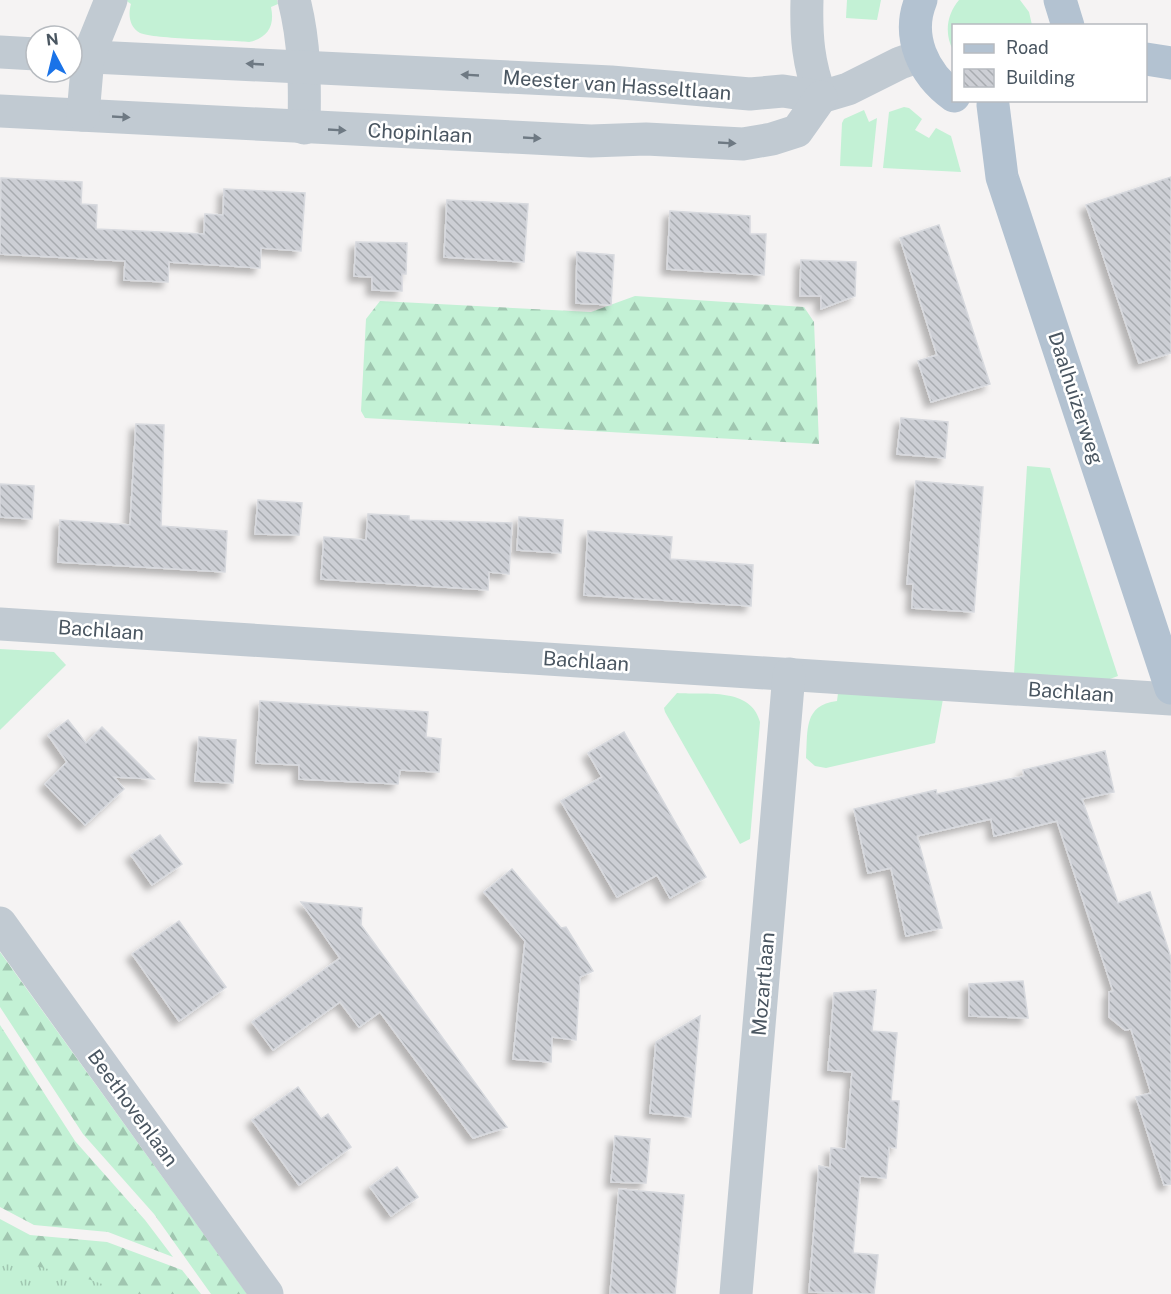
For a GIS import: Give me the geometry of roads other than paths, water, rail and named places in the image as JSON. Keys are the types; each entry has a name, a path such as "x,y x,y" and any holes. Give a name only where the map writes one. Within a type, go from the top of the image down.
{"main road":[{"path":"921,0 915,23 920,57 933,78 952,94"},
{"path":"1060,0 1067,24"},
{"path":"1147,59 1171,63"},
{"name":"Daalhuizerweg","path":"990,102 1002,177 1171,688"}],"street":[{"path":"84,49 111,0"},
{"path":"294,0 302,33 305,67 304,128"},
{"path":"807,0 807,48 810,70 821,98"},
{"path":"0,52 24,53"},
{"name":"Meester van Hasseltlaan","path":"84,56 611,82 750,94 783,91 821,98 848,90 900,63 920,57"},
{"path":"81,84 83,115"},
{"name":"Chopinlaan","path":"0,111 591,141 646,139 743,144 772,139 797,131 821,98"},
{"name":"Bachlaan","path":"0,624 1171,699"},
{"name":"Mozartlaan","path":"736,1294 789,674"},
{"name":"Beethovenlaan","path":"0,923 267,1294"}]}
